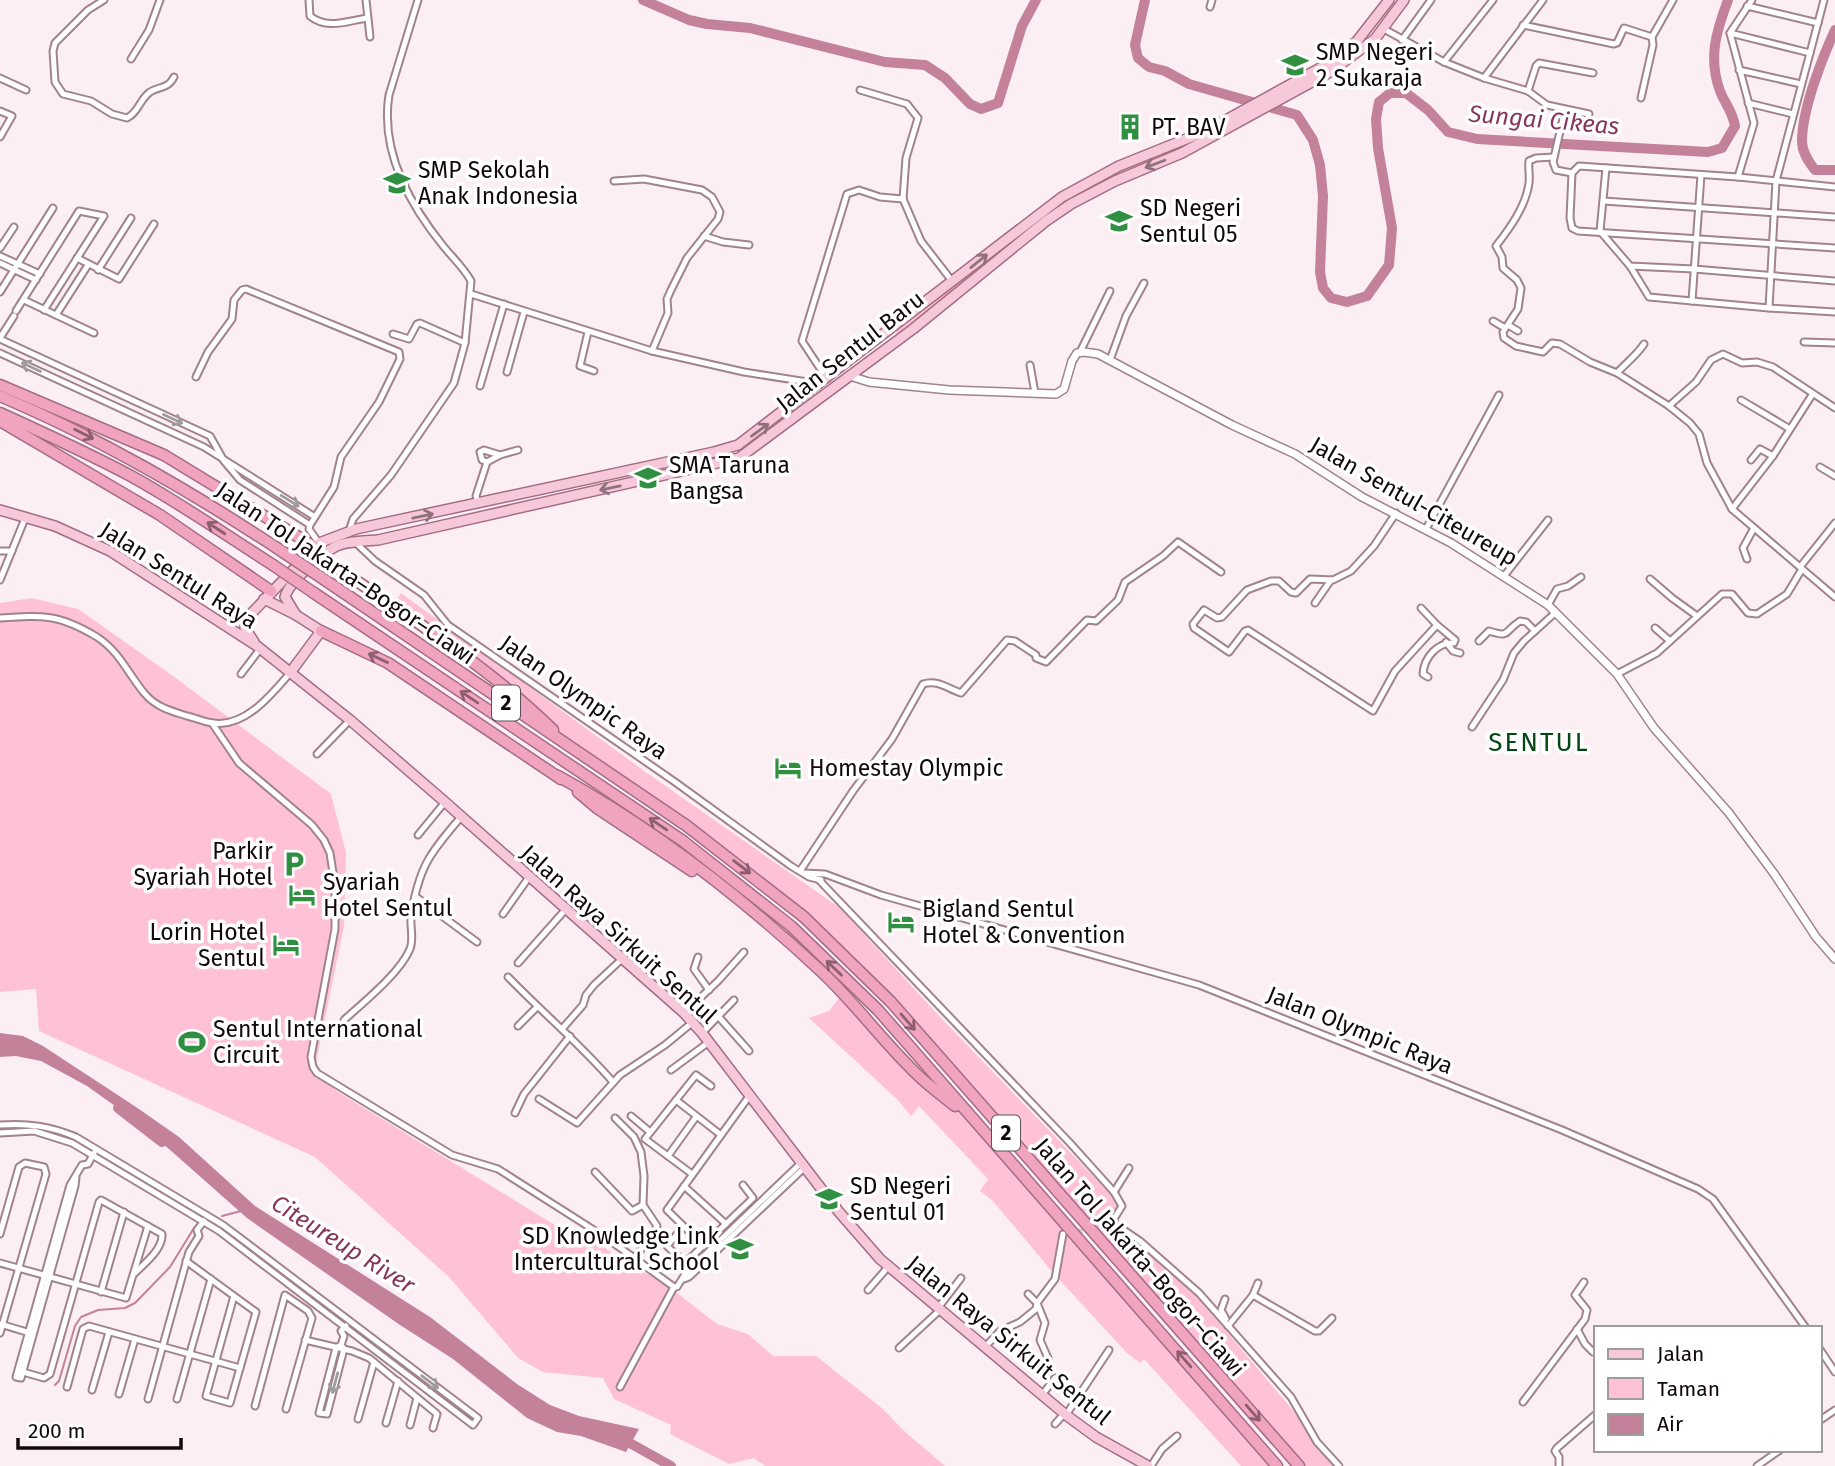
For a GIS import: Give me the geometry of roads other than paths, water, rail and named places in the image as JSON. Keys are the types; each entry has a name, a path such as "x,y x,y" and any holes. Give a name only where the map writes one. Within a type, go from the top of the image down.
{"highway":[{"path":"0,385 164,455 317,545"},
{"name":"Jalan Tol Jakarta–Bogor–Ciawi","path":"0,396 53,418 214,506 687,826 804,917 891,1002 1299,1466"},
{"name":"Jalan Tol Jakarta–Bogor–Ciawi","path":"0,413 130,476 206,522 683,841 739,883 791,926 878,1010 1278,1466"},
{"path":"0,421 160,515 267,595"},
{"path":"322,557 440,637 528,705 570,747"},
{"path":"321,631 388,663 558,776 597,808 681,864 729,892 823,973 920,1077 979,1126"}],"main road":[{"name":"Jalan Sentul Baru","path":"1298,85 1351,47 1389,0"},
{"name":"Jalan Sentul Baru","path":"296,615 285,597 288,589 322,557 342,544 728,462 748,453 913,329 1046,221 1071,204 1135,172 1182,153 1215,130 1345,62 1375,39 1405,0"},
{"name":"Jalan Sentul Baru","path":"258,648 245,628 246,619 317,545 349,531 731,448 760,430 892,325 1062,197 1107,171 1215,130"},
{"path":"905,316 913,329"},
{"path":"892,325 900,338"},
{"name":"Jalan Sentul Raya","path":"0,510 63,529 110,551 258,648 290,673"},
{"path":"267,595 321,631 290,673"},
{"name":"Jalan Raya Sirkuit Sentul","path":"290,673 350,720 684,1013 853,1229 888,1267 1065,1414 1096,1437 1149,1466"}],"street":[{"path":"104,0 88,10 55,43 55,82 58,89 68,96 91,101 112,114 127,118 134,114 150,93 168,85 174,77"},
{"path":"131,59 149,30 160,0"},
{"path":"309,0 310,16 322,23 335,24 367,18"},
{"path":"366,0 370,37"},
{"path":"349,531 353,519 391,475 442,403 454,383 465,343 471,281 433,233 398,176 388,137 389,95 418,0"},
{"path":"1402,40 1431,0"},
{"path":"1444,62 1493,0"},
{"path":"1484,78 1543,0"},
{"path":"1651,37 1673,0"},
{"path":"1752,0 1730,33 1754,122"},
{"path":"1769,308 1776,181 1824,0"},
{"path":"1747,6 1818,23"},
{"path":"1523,25 1614,44 1625,27 1651,37 1654,45 1642,98"},
{"path":"1384,29 1444,62 1528,91 1541,102 1589,114"},
{"path":"1730,33 1810,53"},
{"path":"1528,91 1539,63 1593,73"},
{"path":"1739,70 1801,84"},
{"path":"0,78 26,90"},
{"path":"860,90 907,104 918,118 906,158 903,199 921,241 952,281"},
{"path":"1748,103 1793,114"},
{"path":"1738,177 1760,106"},
{"path":"1565,110 1554,155 1556,170 1572,173"},
{"path":"0,111 12,117 0,138"},
{"path":"1554,155 1529,161 1530,177 1526,197 1496,246 1503,268 1520,284 1518,309 1503,332 1504,338 1516,346 1543,352 1550,344 1558,343 1590,362 1617,373 1668,407 1699,434 1707,463 1732,509 1834,595"},
{"path":"1835,187 1580,166 1572,173 1570,218 1572,228 1578,231 1835,248"},
{"path":"1600,231 1605,168"},
{"path":"1692,301 1701,175"},
{"path":"614,181 650,180 694,188 707,193 720,212 687,258 667,297 668,313 652,351"},
{"path":"823,381 802,341 848,194 859,190 880,197 903,199"},
{"path":"1604,201 1835,217"},
{"path":"0,292 53,208"},
{"path":"44,310 104,216 79,212 0,338 210,436 224,461 240,480 310,525"},
{"path":"98,270 131,218"},
{"path":"77,258 119,279 154,223"},
{"path":"0,248 14,227"},
{"path":"1600,231 1613,243 1649,297 1835,312"},
{"path":"704,236 723,242 749,245"},
{"path":"0,256 38,277"},
{"path":"0,263 16,267"},
{"path":"56,315 88,265"},
{"path":"1630,266 1835,281"},
{"path":"1110,360 1126,316 1144,283"},
{"path":"196,377 208,352 230,322 234,300 246,289 399,352 400,359 379,402 341,457 334,487 310,525 309,529 317,545"},
{"path":"850,376 869,382 949,390 1060,392 1066,383 1074,356 1080,352 1110,291"},
{"path":"471,294 652,351 744,372 823,381"},
{"path":"24,300 94,333"},
{"path":"480,386 504,304"},
{"path":"507,372 524,312"},
{"path":"1493,321 1518,331"},
{"path":"393,334 410,339 420,323 465,343"},
{"path":"588,332 580,366 593,371"},
{"path":"1804,342 1835,343"},
{"path":"1617,373 1628,361 1635,358 1644,345"},
{"name":"Jalan Sentul-Citeureup","path":"1080,352 1098,354 1232,425 1295,454 1362,497 1426,529 1548,605 1617,674 1654,728 1729,813 1835,960"},
{"path":"0,353 191,441 236,466 315,517"},
{"path":"1668,407 1696,382 1711,360 1721,354 1742,363 1758,362 1773,367 1835,408"},
{"path":"1030,365 1035,393"},
{"path":"1426,529 1499,395"},
{"path":"1732,509 1773,456 1812,395"},
{"path":"1741,400 1790,429"},
{"path":"1751,460 1760,449 1773,456"},
{"path":"487,462 480,457 484,450 500,455"},
{"path":"478,504 476,496 487,462 518,450"},
{"path":"1820,467 1835,476"},
{"path":"1396,513 1361,561 1343,576 1331,580 1308,580 1303,588 1294,593 1274,580 1247,590 1222,617 1217,618 1206,610 1202,612 1193,624 1194,628 1229,652 1245,631 1248,631 1373,711 1395,671 1437,625"},
{"path":"0,580 26,516"},
{"path":"1504,576 1548,520"},
{"path":"1617,674 1648,659 1725,593 1732,594 1748,612 1757,614 1787,594 1801,568 1835,523"},
{"path":"1747,559 1743,548 1754,528"},
{"path":"802,872 853,792 892,739 923,684 934,682 961,693 1007,640 1015,641 1046,663 1087,620 1096,621 1113,606 1125,582 1163,556 1178,542 1221,572"},
{"name":"Jalan Olympic Raya","path":"356,543 374,561 424,595 448,625 808,877 819,880"},
{"path":"0,551 12,551"},
{"path":"1548,605 1557,589 1568,586 1581,577"},
{"path":"1650,579 1697,616"},
{"path":"1315,603 1331,580"},
{"path":"1421,608 1455,641 1437,646 1424,667 1423,674 1428,677"},
{"path":"1472,727 1503,680 1514,653 1555,613"},
{"path":"0,618 44,615 66,621 111,647 146,695 158,705 212,723 232,721 251,713 260,707 290,673"},
{"path":"1479,641 1487,632 1502,636 1522,621 1535,631"},
{"path":"1655,628 1670,641"},
{"path":"1446,642 1453,651 1460,653"},
{"path":"241,674 258,648"},
{"path":"317,754 350,720"},
{"path":"212,723 239,763 312,825 330,853 336,912 311,1057 317,1073 452,1155 498,1169 635,1257 674,1287"},
{"path":"418,835 445,802"},
{"path":"344,1020 381,985 408,953 412,941 411,921 415,896 426,860 461,817"},
{"name":"Jalan Olympic Raya","path":"802,872 825,874 894,898 1199,985 1562,1130 1698,1189 1713,1199 1805,1326"},
{"path":"503,914 529,877"},
{"path":"830,877 819,880 1114,1192 1122,1206 1115,1222 1105,1227"},
{"path":"415,896 478,942"},
{"path":"518,963 566,909"},
{"path":"684,1013 744,952"},
{"path":"698,957 694,969 709,990"},
{"path":"562,1029 583,1005 586,995 594,985 623,958"},
{"path":"508,977 537,1007 582,1046 613,1082"},
{"path":"702,1033 734,1000"},
{"path":"518,1026 537,1007"},
{"path":"718,1016 749,1051"},
{"path":"540,1099 576,1123 613,1082 693,1022"},
{"path":"515,1113 524,1094 570,1036"},
{"path":"671,1070 709,1042"},
{"path":"692,1174 646,1142 650,1132 695,1076 711,1086"},
{"path":"704,1246 667,1210 750,1095"},
{"path":"676,1100 720,1135"},
{"path":"631,1116 650,1132"},
{"path":"668,1156 696,1117"},
{"path":"615,1118 634,1137 641,1152 643,1205 657,1226 635,1257"},
{"path":"0,1125 19,1123 49,1127 87,1147 93,1155 203,1221 213,1223 350,1320 478,1418 473,1425 213,1223 207,1215 97,1149 87,1147 47,1134 0,1132"},
{"path":"87,1147 80,1159 82,1165 69,1185 23,1371 44,1378 50,1374 99,1202 105,1200 162,1234 163,1237 151,1258 135,1273"},
{"path":"82,1165 88,1164 97,1149"},
{"path":"0,1234 19,1167 25,1163 44,1167 46,1174 0,1333"},
{"path":"620,1387 674,1287 803,1165"},
{"path":"1114,1192 1129,1168"},
{"path":"595,1172 632,1211 643,1205"},
{"path":"683,1227 667,1246 682,1262 687,1263 753,1198 743,1185"},
{"path":"684,1186 726,1224"},
{"path":"101,1292 124,1212"},
{"path":"148,1399 186,1261 199,1236 197,1230 207,1215"},
{"path":"1115,1222 1199,1293 1230,1325 1290,1397 1317,1442 1339,1466"},
{"path":"199,1236 206,1234 213,1223"},
{"path":"0,1263 126,1298 148,1226"},
{"path":"985,1347 1000,1331 1032,1313 1055,1279 1063,1234"},
{"path":"186,1261 256,1312 230,1403 206,1396 234,1296"},
{"path":"868,1290 888,1267"},
{"path":"899,1348 939,1309 961,1278"},
{"path":"177,1399 211,1279"},
{"path":"1523,1402 1587,1313 1575,1295 1584,1282"},
{"path":"1230,1325 1253,1295 1258,1283"},
{"path":"1028,1294 1037,1303 1045,1322 1040,1340 1048,1358"},
{"path":"255,1406 285,1295 311,1314 286,1409"},
{"path":"1253,1295 1315,1331 1320,1331 1332,1318"},
{"path":"1225,1299 1222,1312 1230,1325"},
{"path":"344,1336 341,1331 350,1320"},
{"path":"1,1325 31,1333"},
{"path":"67,1387 83,1329 89,1326 240,1368"},
{"path":"340,1347 327,1414 319,1413 340,1347 344,1336 356,1326"},
{"path":"1577,1329 1584,1343 1594,1352"},
{"path":"92,1390 109,1332"},
{"path":"120,1394 135,1339"},
{"path":"305,1340 361,1353 437,1414 433,1428"},
{"path":"1055,1424 1065,1414 1109,1350"},
{"path":"1821,1351 1835,1372"},
{"path":"358,1419 374,1362"},
{"path":"1042,1395 1055,1378"},
{"path":"386,1423 398,1381"},
{"path":"410,1425 418,1398"},
{"path":"1559,1466 1559,1457 1555,1451 1557,1448 1594,1416"},
{"path":"1149,1466 1161,1449 1177,1436"},
{"path":"1757,1466 1777,1452"}],"water":[{"path":"0,1033 23,1036 43,1046 136,1107 179,1137 255,1206 430,1317 517,1384 550,1405 579,1416 639,1429 626,1452 581,1436 557,1432 527,1418 453,1359 247,1218 143,1126 87,1086 41,1061 16,1056 0,1057"}],"waterway":[{"name":"Sungai Cikeas","path":"643,0 689,20 750,28 885,62 925,65 945,78 970,104 981,109 998,103 1022,26 1036,0"},
{"name":"Sungai Cikeas","path":"1145,0 1135,45 1138,58 1149,67 1165,71 1189,84 1297,115 1313,140 1320,165 1323,196 1320,272 1323,288 1331,298 1347,302 1367,296 1389,265 1392,228 1378,148 1376,119 1379,102 1390,93 1406,93 1428,110 1448,132 1477,139 1708,152 1722,148 1735,126 1720,91 1714,67 1717,34 1728,0"},
{"name":"Sungai Cikeas","path":"1835,30 1809,100 1802,141 1806,156 1815,170 1835,170"},
{"name":"Citeureup River","path":"118,1108 162,1142"},
{"path":"222,1216 241,1211"},
{"path":"55,1385 59,1381 75,1326 81,1317 98,1310 125,1308 135,1303 170,1267 194,1228"},
{"name":"Citeureup River","path":"619,1437 671,1466"}],"tunnel":[{"path":"1063,1234 1105,1227"}],"place":[{"name":"SMP Negeri 2 Sukaraja","path":"1295,65"},
{"name":"PT. BAV","path":"1130,127"},
{"name":"SMP Sekolah Anak Indonesia","path":"397,183"},
{"name":"SD Negeri Sentul 05","path":"1119,221"},
{"name":"SMA Taruna Bangsa","path":"648,478"},
{"name":"Homestay Olympic","path":"788,768"},
{"name":"Parkir Syariah Hotel","path":"294,864"},
{"name":"Syariah Hotel Sentul","path":"302,895"},
{"name":"Bigland Sentul Hotel & Convention","path":"901,922"},
{"name":"Lorin Hotel Sentul","path":"286,945"},
{"name":"Sentul International Circuit","path":"192,1042"},
{"name":"SD Negeri Sentul 01","path":"829,1199"},
{"name":"SD Knowledge Link Intercultural School","path":"740,1249"}],"district":[{"name":"SENTUL","path":"1539,742"}]}
